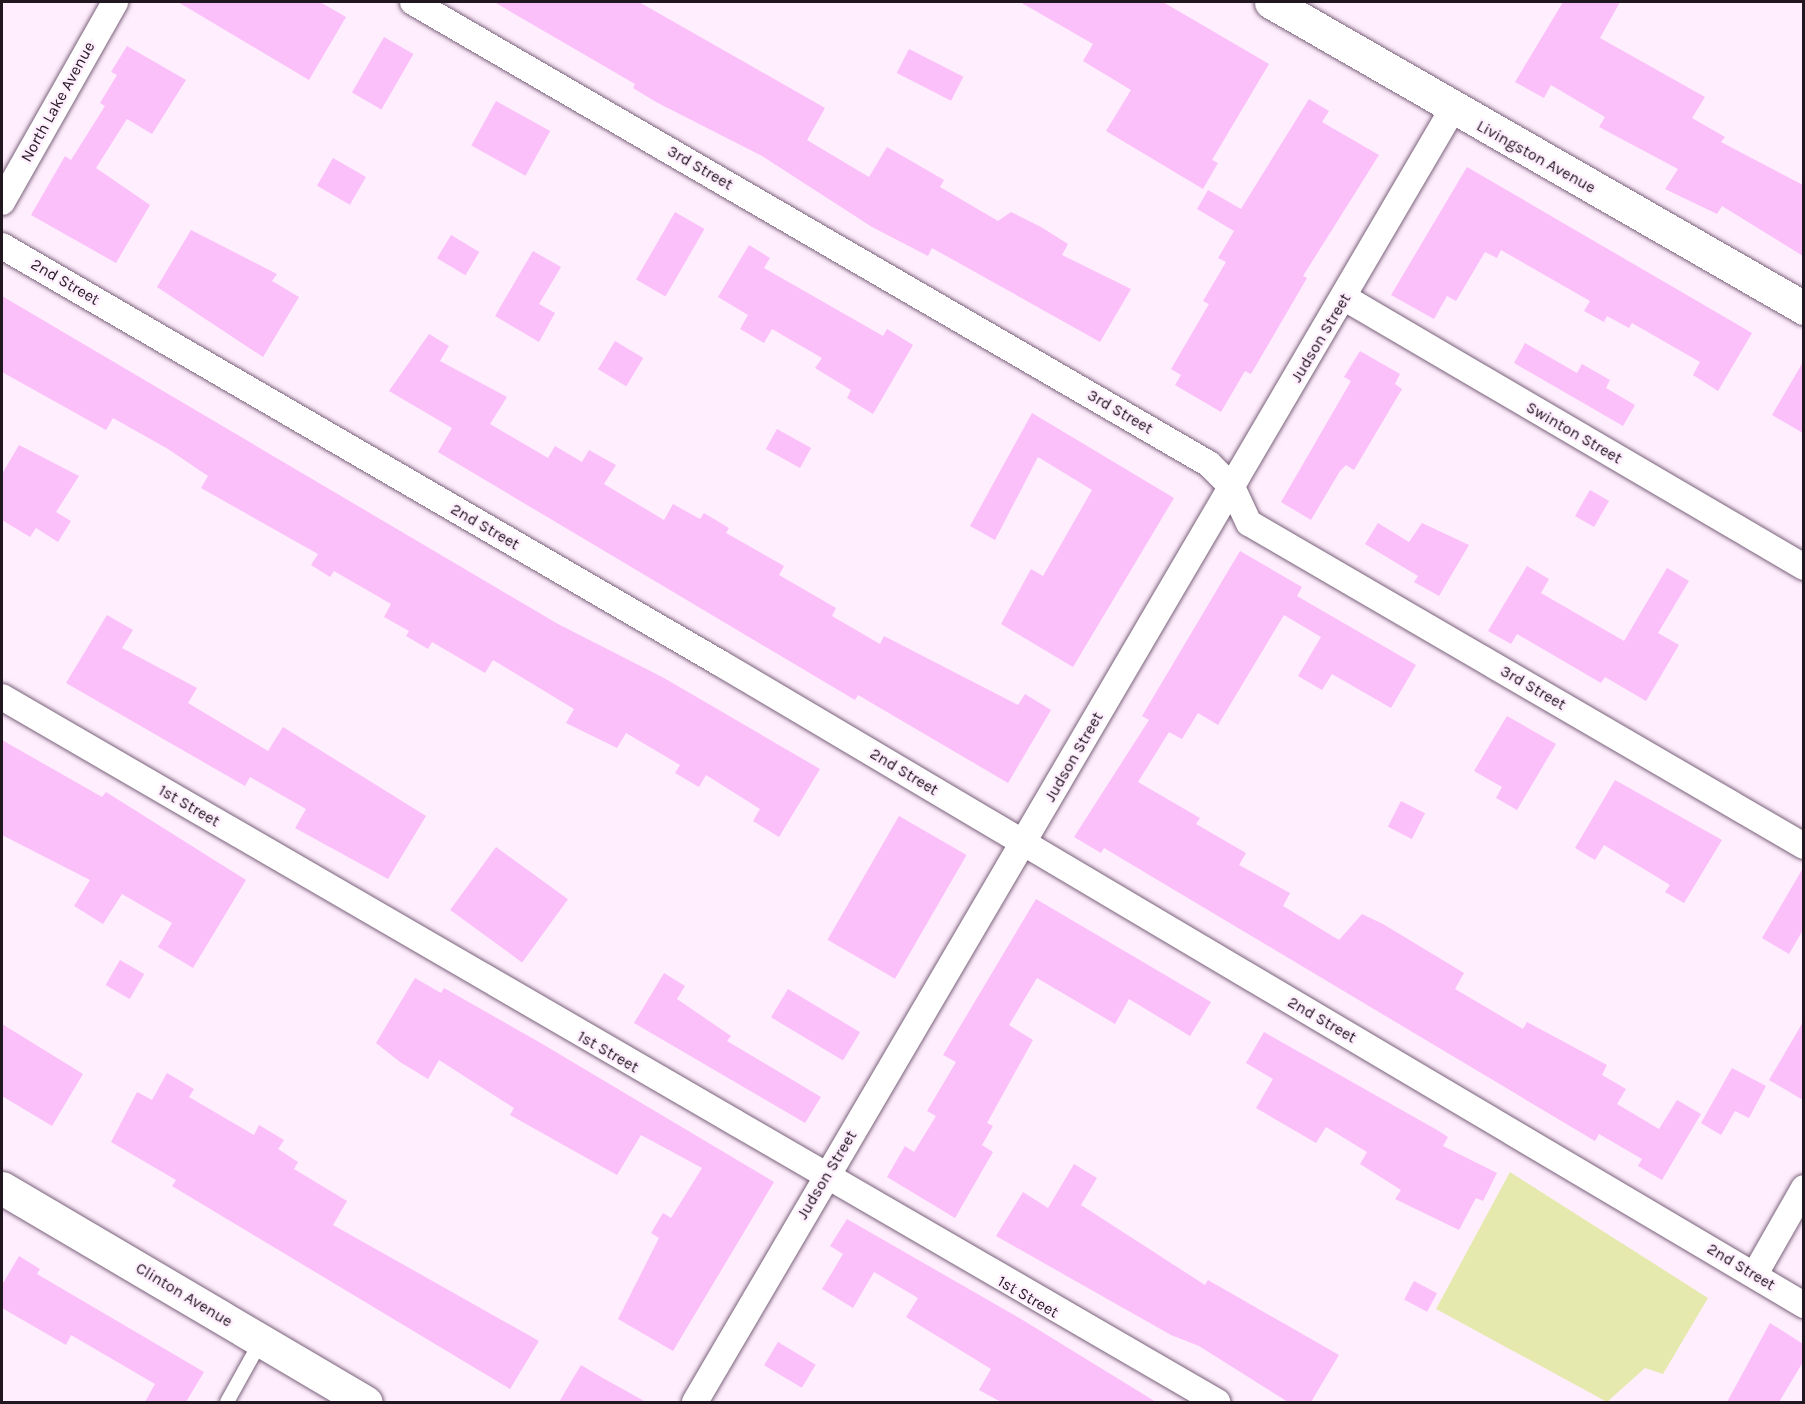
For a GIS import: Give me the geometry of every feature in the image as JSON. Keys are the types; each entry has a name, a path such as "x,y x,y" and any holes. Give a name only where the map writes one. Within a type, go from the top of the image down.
{"street":[{"name":"North Lake Avenue","path":"2,202 115,2"},
{"name":"3rd Street","path":"413,2 1209,464 1232,487 1249,523 1803,846"},
{"name":"Livingston Avenue","path":"1271,2 1452,110 1803,308"},
{"name":"Judson Street","path":"695,1402 1345,298 1452,110"},
{"name":"2nd Street","path":"2,246 1024,843 1755,1274 1803,1305"},
{"name":"Swinton Street","path":"1345,298 1803,567"},
{"name":"1st Street","path":"2,697 825,1180 1217,1402"},
{"name":"Clinton Avenue","path":"2,1188 366,1402"},
{"path":"1755,1274 1803,1188"}],"lane":[{"path":"227,1402 261,1341"}],"green space":[{"path":"1510,1172 1708,1298 1663,1374 1645,1368 1607,1402 1436,1309"}],"building":[{"path":"178,2 320,2 346,17 309,80"},
{"path":"494,2 639,2 825,108 807,140 869,177 887,147 944,180 940,187 998,221 1011,212 1041,227 1068,244 1062,255 1131,289 1100,342 932,248 928,256 872,227 762,156 656,102 633,88 635,84"},
{"path":"1020,2 1163,2 1269,64 1212,160 1218,163 1203,189 1106,131 1131,90 1083,61 1093,44"},
{"path":"1563,2 1620,2 1600,38 1705,97 1692,118 1725,137 1721,142 1803,185 1803,256 1722,206 1717,214 1665,189 1678,169 1599,127 1605,117 1551,85 1544,98 1515,82"},
{"path":"384,37 413,54 381,109 352,92"},
{"path":"127,46 186,80 152,134 127,119 96,168 150,205 116,263 31,215 65,156 71,160 105,106 100,103 117,75 111,72"},
{"path":"909,49 963,77 951,101 897,73"},
{"path":"1309,99 1329,111 1322,122 1379,155 1303,276 1307,278 1251,374 1245,371 1221,412 1175,385 1181,375 1171,369 1209,304 1203,301 1226,262 1218,258 1234,231 1197,209 1208,190 1241,209"},
{"path":"496,101 550,131 526,176 471,146"},
{"path":"333,158 366,177 350,205 317,186"},
{"path":"1467,167 1752,333 1718,391 1693,375 1700,362 1632,323 1629,328 1607,316 1604,322 1584,311 1590,301 1501,250 1497,258 1485,252 1456,301 1447,296 1434,319 1391,295"},
{"path":"675,212 704,229 665,297 636,280"},
{"path":"191,230 277,274 272,281 299,297 263,357 157,287"},
{"path":"451,235 479,252 465,275 437,258"},
{"path":"749,245 770,258 764,268 883,336 887,329 913,345 873,414 847,398 851,390 815,368 822,358 772,329 764,343 740,329 748,315 718,297"},
{"path":"533,251 561,267 539,304 555,313 539,342 495,316"},
{"path":"2,296 558,624 664,678 820,769 779,837 753,821 760,809 706,775 699,787 675,773 680,765 626,733 617,748 566,723 574,709 493,660 485,673 432,642 428,649 406,636 409,631 384,617 391,604 334,571 330,577 311,565 318,554 201,488 208,476 168,449 113,418 106,430 2,372"},
{"path":"429,334 449,346 440,361 507,397 490,424 548,458 555,446 582,462 589,450 616,465 604,484 664,520 673,504 700,519 704,513 729,528 726,533 784,566 779,575 836,608 832,616 880,644 884,636 1018,705 1025,694 1051,710 1008,783 858,695 855,700 438,452 452,428 389,391"},
{"path":"615,341 643,358 626,386 598,369"},
{"path":"1525,343 1577,373 1582,364 1610,380 1606,388 1635,405 1623,426 1514,363"},
{"path":"1360,351 1400,374 1395,384 1402,389 1354,470 1346,465 1340,471 1311,520 1281,502 1351,381 1344,377"},
{"path":"1803,362 1803,433 1772,415"},
{"path":"1032,413 1174,498 1073,667 1001,624 1031,569 1043,576 1092,490 1038,457 995,540 970,526"},
{"path":"777,429 811,448 800,468 766,449"},
{"path":"19,445 79,476 56,512 71,521 58,542 36,528 30,537 2,520 2,474"},
{"path":"1590,490 1609,501 1594,527 1575,516"},
{"path":"1378,523 1409,542 1422,523 1469,545 1439,596 1414,582 1418,576 1365,544"},
{"path":"1240,551 1302,587 1297,596 1416,665 1391,708 1332,674 1322,690 1298,676 1321,637 1284,615 1218,725 1198,713 1182,739 1169,732 1138,782 1200,818 1196,824 1246,853 1239,865 1290,893 1283,906 1339,940 1362,914 1383,924 1464,973 1455,989 1523,1029 1527,1022 1607,1065 1602,1075 1626,1089 1617,1104 1659,1129 1677,1100 1701,1114 1662,1180 1638,1166 1642,1159 1599,1134 1595,1141 1104,848 1101,853 1074,837 1149,720 1142,716"},
{"path":"1527,566 1549,579 1541,593 1624,641 1667,568 1689,581 1658,633 1679,645 1646,701 1605,677 1601,683 1517,634 1511,644 1488,631"},
{"path":"107,615 133,630 122,648 197,688 188,703 268,751 283,727 426,816 388,879 295,828 306,809 250,777 245,786 66,683"},
{"path":"1507,716 1556,744 1517,810 1496,798 1502,787 1474,771"},
{"path":"2,740 102,797 106,792 246,880 193,968 158,947 172,923 122,894 103,924 74,906 90,880 2,835"},
{"path":"1615,780 1722,840 1684,903 1665,892 1670,885 1604,845 1595,860 1575,848"},
{"path":"1401,801 1425,813 1412,839 1388,827"},
{"path":"899,816 967,855 895,979 828,940"},
{"path":"496,847 568,899 522,962 450,910"},
{"path":"1803,868 1803,930 1789,954 1762,938"},
{"path":"1036,899 1211,1002 1190,1036 1129,999 1115,1024 1037,978 1009,1025 1033,1040 987,1123 993,1126 982,1145 993,1152 955,1218 887,1177 905,1146 914,1152 936,1116 927,1111 956,1062 943,1055"},
{"path":"120,960 144,974 130,999 106,985"},
{"path":"664,973 685,986 677,999 731,1036 727,1041 821,1097 805,1123 634,1023"},
{"path":"415,978 441,993 444,988 774,1182 673,1351 618,1319 659,1238 651,1233 663,1213 671,1218 702,1168 641,1135 617,1175 510,1115 514,1108 439,1060 428,1079 400,1062 376,1043"},
{"path":"788,989 860,1032 843,1061 771,1017"},
{"path":"1803,1022 1803,1100 1769,1080"},
{"path":"2,1024 83,1074 52,1126 2,1096"},
{"path":"1264,1032 1437,1130 1448,1137 1443,1146 1497,1173 1483,1201 1476,1198 1459,1230 1395,1199 1401,1190 1360,1164 1367,1152 1326,1127 1316,1143 1256,1108 1273,1079 1246,1063"},
{"path":"1732,1068 1766,1086 1749,1118 1735,1111 1721,1135 1701,1123"},
{"path":"167,1073 194,1089 189,1097 254,1135 259,1125 284,1140 278,1149 298,1162 294,1169 347,1201 333,1225 539,1341 510,1389 172,1186 176,1180 111,1142 137,1092 152,1100"},
{"path":"1074,1164 1097,1178 1081,1205 1205,1285 1208,1280 1339,1355 1311,1402 1288,1402 1199,1346 1171,1335 996,1236 1023,1192 1048,1208"},
{"path":"847,1219 1021,1319 1156,1402 1001,1402 979,1390 991,1369 906,1317 918,1298 874,1272 853,1308 822,1289 843,1254 830,1246"},
{"path":"19,1256 40,1269 37,1274 204,1372 186,1402 145,1402 155,1384 71,1335 66,1345 2,1308 2,1285"},
{"path":"1414,1281 1437,1293 1427,1312 1404,1300"},
{"path":"1770,1323 1803,1344 1803,1362 1779,1402 1727,1402"},
{"path":"778,1342 816,1365 802,1388 764,1365"},
{"path":"581,1365 601,1377 646,1402 559,1402"}]}
